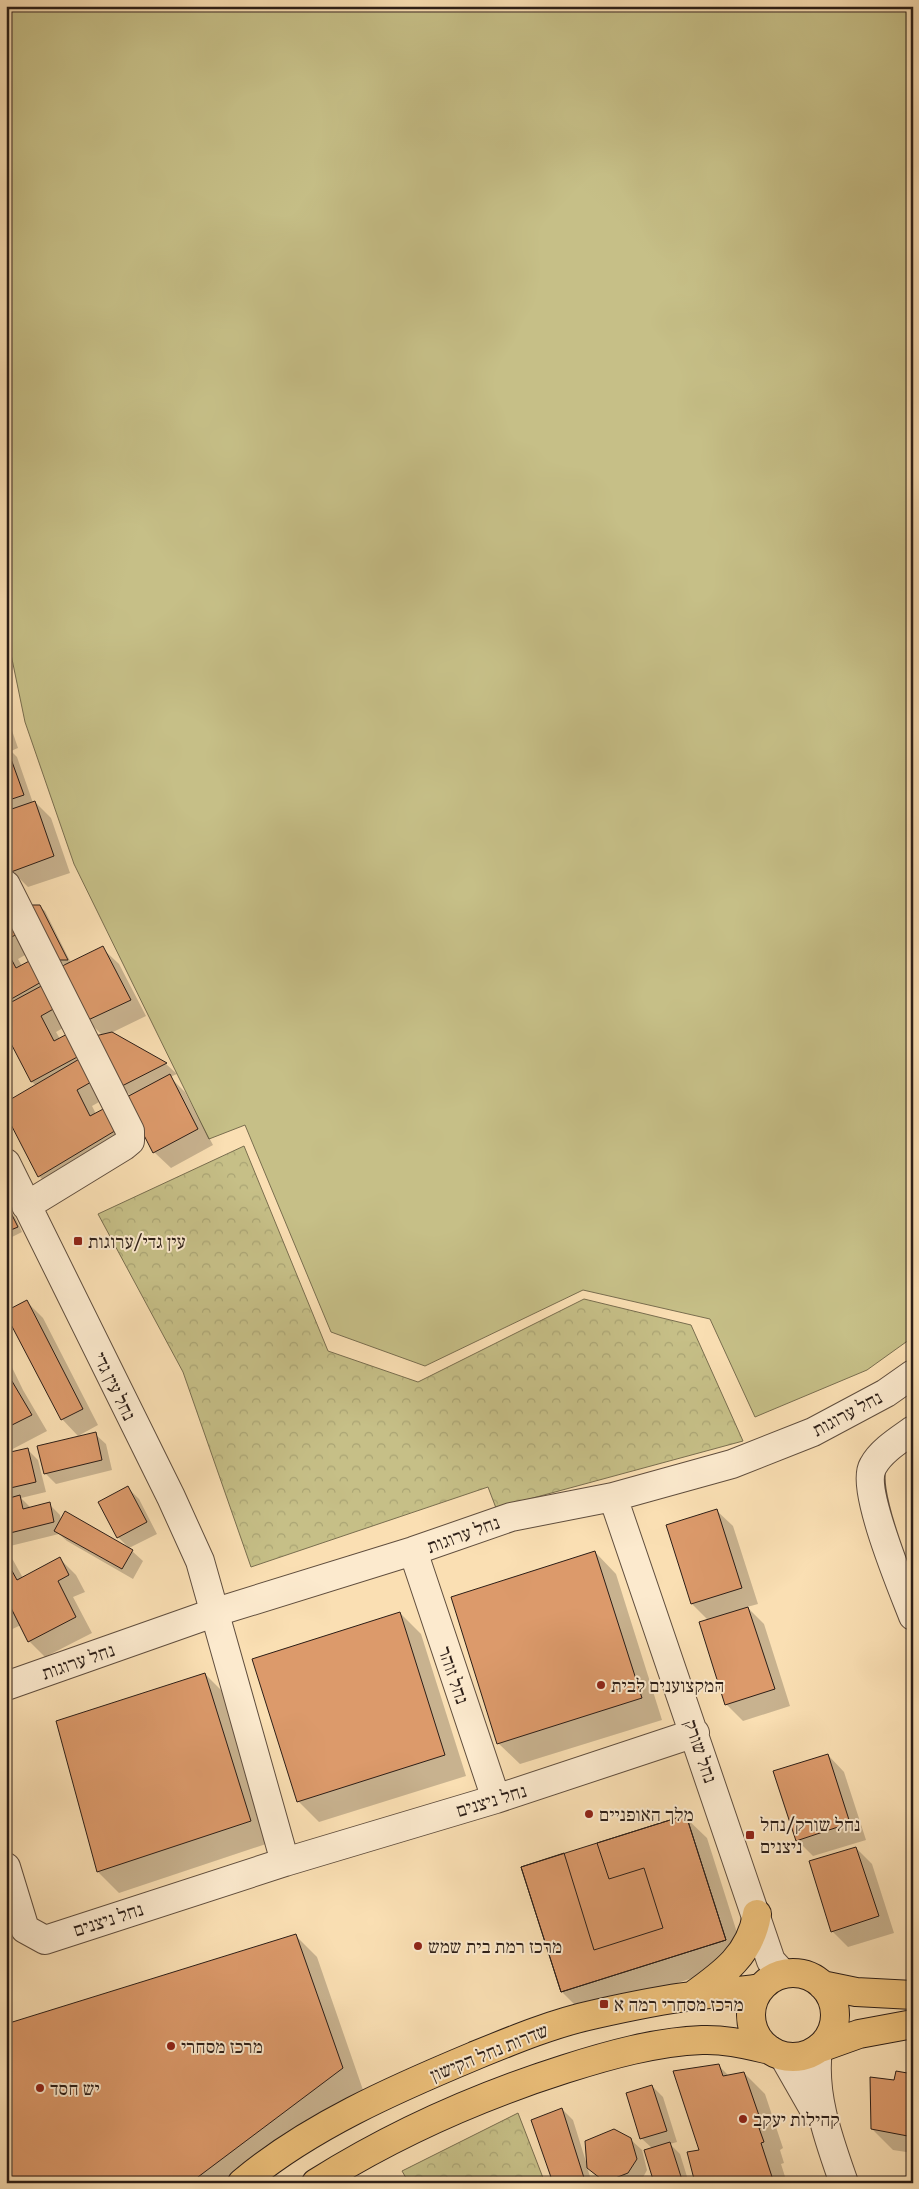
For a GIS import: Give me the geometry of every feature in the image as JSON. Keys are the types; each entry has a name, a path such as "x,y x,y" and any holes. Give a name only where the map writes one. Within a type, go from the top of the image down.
{"main road":[{"path":"692,1996 724,1972 746,1947 755,1931 757,1914"},
{"path":"777,2054 759,2040 752,2025 752,2003 771,1981 803,1974 813,1978 822,1985 830,1996 835,2016 830,2034 819,2049"},
{"name":"שדרות נחל הקישון","path":"242,2183 281,2154 348,2114 411,2083 555,2026 594,2014 692,1996 736,1993 771,1981"},
{"path":"822,1985 856,1992 913,1995"},
{"path":"316,2183 358,2157 417,2126 515,2085 604,2057 655,2045 703,2040 738,2043 777,2054 805,2056 859,2034 913,2024"}],"street":[{"path":"6,885 130,1131 130,1141 124,1146 26,1206"},
{"name":"נחל עין גדי","path":"6,1163 171,1497 200,1561 216,1612"},
{"name":"נחל ערוגות","path":"6,1686 216,1612 413,1551 510,1517 613,1497 732,1464 813,1432 886,1393 913,1374"},
{"path":"913,1430 891,1446 872,1466 870,1481 876,1514 913,1616"},
{"name":"נחל שורק","path":"613,1497 757,1914 771,1961 771,1981"},
{"name":"נחל זוהר","path":"413,1551 496,1799"},
{"path":"216,1612 285,1862"},
{"name":"נחל ניצנים","path":"6,1867 25,1929 45,1940 285,1862 496,1799 694,1733"},
{"path":"819,2049 816,2068 817,2085 827,2135 844,2183"},
{"path":"777,2054 827,2135"}],"green space":[{"path":"6,6 913,6 913,1337 867,1370 755,1417 710,1319 583,1290 425,1366 331,1332 245,1125 209,1139 74,864 25,722 6,630"},
{"path":"244,1146 328,1351 418,1382 584,1299 691,1325 743,1441 496,1508 488,1487 251,1567 183,1372 98,1214"},
{"path":"518,2113 545,2183 409,2183 402,2171"}],"building":[{"path":"6,745 24,795 6,801"},
{"path":"35,801 54,856 11,872 6,859 6,811"},
{"path":"28,905 40,905 68,960 56,960"},
{"path":"6,911 19,933 6,940"},
{"path":"103,946 131,1000 86,1021 58,968"},
{"path":"6,949 16,968 33,959 43,981 6,1002"},
{"path":"45,984 57,1007 41,1016 54,1041 71,1032 81,1055 31,1082 6,1034 6,1005"},
{"path":"112,1032 167,1063 120,1087 95,1036"},
{"path":"81,1058 93,1081 77,1090 90,1116 107,1107 118,1129 38,1177 6,1115 6,1102"},
{"path":"170,1074 198,1129 153,1153 125,1098"},
{"path":"10,1211 18,1227 6,1232 6,1213"},
{"path":"27,1300 83,1409 61,1420 6,1315 6,1311"},
{"path":"6,1371 32,1415 6,1428"},
{"path":"96,1432 102,1460 44,1474 37,1446"},
{"path":"28,1448 36,1482 6,1489 6,1453"},
{"path":"128,1486 147,1522 117,1538 98,1502"},
{"path":"20,1495 23,1509 50,1502 54,1522 6,1534 6,1499"},
{"path":"717,1509 742,1588 691,1604 666,1525"},
{"path":"65,1511 133,1550 122,1569 54,1531"},
{"path":"595,1551 642,1698 497,1744 451,1597"},
{"path":"60,1557 69,1575 58,1581 76,1617 28,1642 10,1606 6,1608 6,1560 17,1580"},
{"path":"748,1607 775,1689 725,1705 699,1622"},
{"path":"400,1612 445,1755 297,1802 252,1659"},
{"path":"205,1673 251,1821 97,1872 56,1721"},
{"path":"828,1754 850,1823 796,1841 773,1771"},
{"path":"686,1815 726,1940 561,1992 521,1867 564,1853 594,1950 663,1928 644,1868 609,1879 597,1843"},
{"path":"686,1815 726,1940 561,1992 521,1867"},
{"path":"856,1847 879,1916 831,1932 809,1861"},
{"name":"מרכז מסחרי","path":"296,1934 343,2068 190,2183 6,2183 6,2024"},
{"path":"719,2064 723,2076 744,2072 763,2127 759,2128 764,2142 761,2143 774,2183 695,2183 687,2152 699,2150 673,2071"},
{"path":"896,2071 913,2074 913,2137 871,2129 870,2077 894,2080"},
{"path":"652,2085 667,2131 640,2139 626,2093"},
{"path":"562,2108 585,2181 581,2183 553,2183 531,2120"},
{"path":"614,2129 631,2138 637,2159 628,2173 605,2182 587,2168 585,2141"},
{"path":"670,2142 683,2183 654,2183 644,2150"}],"place":[{"name":"עין גדי/ערוגות","path":"78,1241"},
{"name":"המקצוענים לבית","path":"601,1685"},
{"name":"מלך האופניים","path":"589,1814"},
{"name":"נחל שורק/נחל ניצנים","path":"750,1835"},
{"name":"מרכז רמת בית שמש","path":"418,1946"},
{"name":"מרכז מסחרי רמה א","path":"604,2004"},
{"name":"מרכז מסחרי","path":"171,2046"},
{"name":"יש חסד","path":"40,2088"},
{"name":"קהילות יעקב","path":"743,2119"}]}
